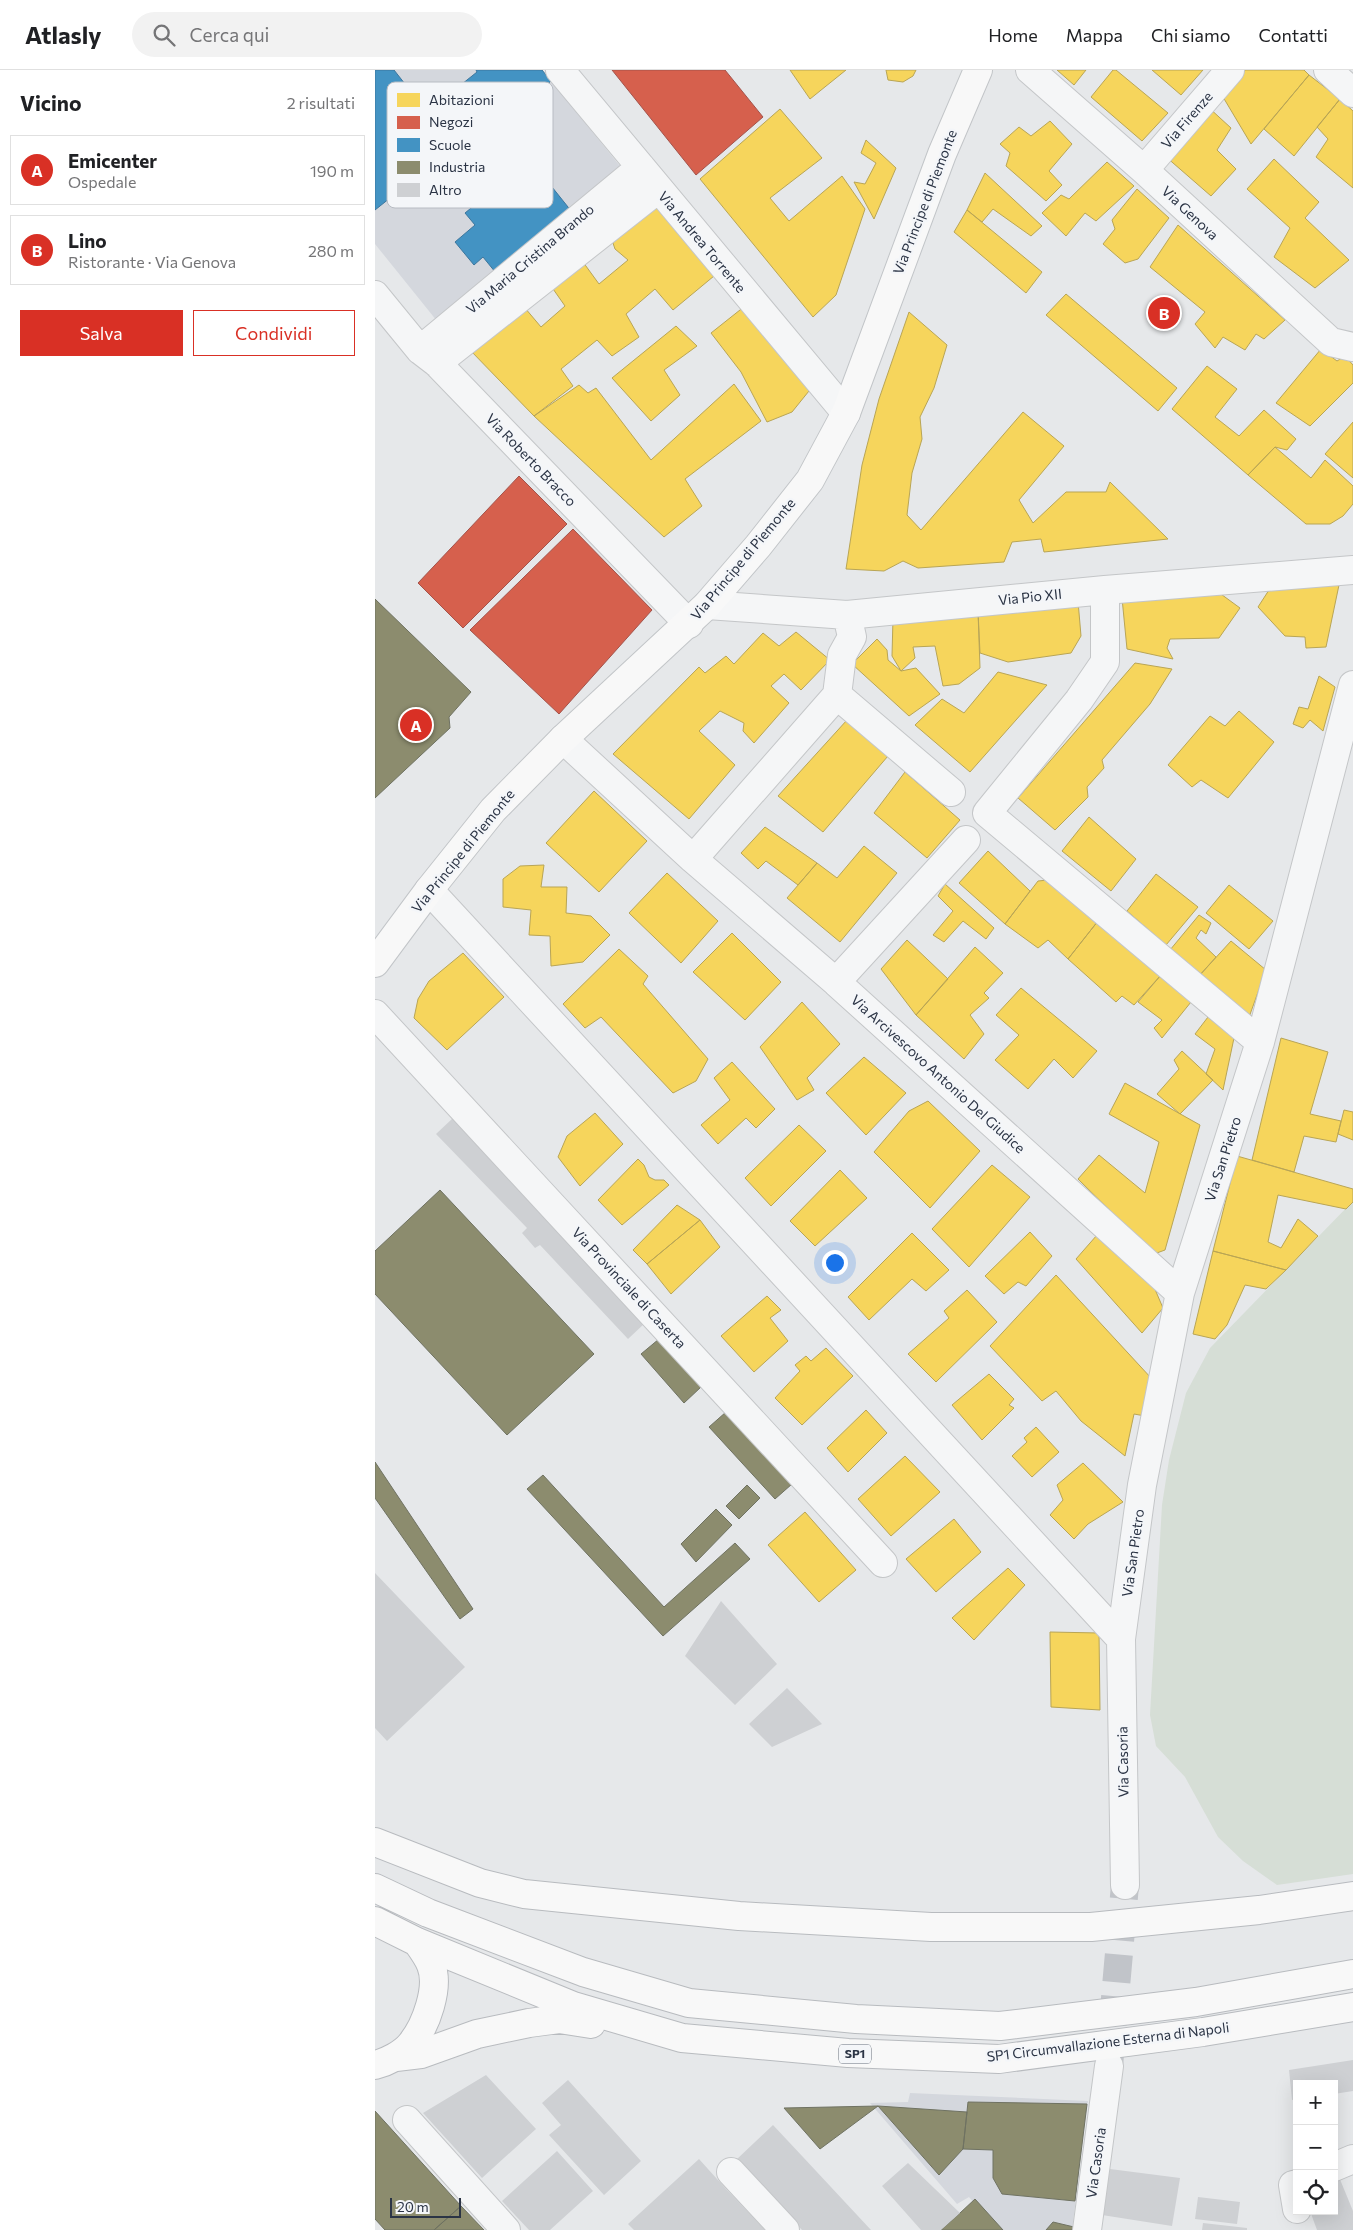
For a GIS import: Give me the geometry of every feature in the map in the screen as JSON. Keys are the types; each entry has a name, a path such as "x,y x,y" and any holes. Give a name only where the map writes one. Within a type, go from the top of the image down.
{"main road":[{"name":"Via Principe di Piemonte","path":"375,963 429,890 493,810 563,739 698,614 810,480 846,413 942,154 978,70"},
{"path":"375,1842 480,1883 524,1894 739,1916 921,1926 1091,1927 1259,1910 1353,1896"},
{"name":"SP1 Circumvallazione Esterna di Napoli","path":"375,1888 428,1913 583,1972 689,2003 856,2019 1000,2026 1196,2002 1353,1974"},
{"name":"SP1 Circumvallazione Esterna di Napoli","path":"375,1921 417,1942 573,2006 640,2026 682,2038 828,2052 999,2058 1203,2032 1353,2007"},
{"path":"385,2061 411,2044 427,2015 435,1992 431,1966 417,1942"},
{"path":"1290,2018 1353,2021"},
{"path":"385,2061 421,2054 477,2034 529,2023 559,2019 591,2024 640,2026"}],"street":[{"name":"Via Andrea Torrente","path":"560,70 846,413"},
{"name":"Via Genova","path":"1030,70 1143,170 1331,342 1353,347"},
{"name":"Via Firenze","path":"1143,170 1230,70"},
{"path":"1328,70 1353,93"},
{"name":"Via Maria Cristina Brando","path":"428,356 641,167"},
{"name":"Via Maria Cristina Brando","path":"428,356 658,189"},
{"name":"Via Roberto Bracco","path":"375,295 428,356 698,614"},
{"name":"Via Pio XII","path":"698,614 847,615 1105,590 1353,570"},
{"path":"1105,590 1105,662 1079,700 987,813 1260,1042"},
{"path":"693,859 837,695 842,655 852,637 847,615"},
{"name":"Via San Pietro","path":"1121,1639 1142,1485 1180,1293 1260,1042 1353,684"},
{"path":"837,695 951,792"},
{"name":"Via Arcivescovo Antonio Del Giudice","path":"563,739 693,859 836,982 1180,1293"},
{"path":"836,982 966,840"},
{"path":"429,890 1121,1639"},
{"name":"Via Provinciale di Caserta","path":"375,1014 883,1563"},
{"name":"Via Casoria","path":"1121,1639 1125,1885"},
{"name":"Via Casoria","path":"1087,2230 1109,2066"},
{"path":"407,2120 506,2230"},
{"path":"1338,2165 1353,2159"},
{"path":"731,2172 785,2230"},
{"path":"1298,2215 1303,2230"}],"shaded area":[{"path":"375,70 542,70 552,82 387,82 387,208 553,208 553,84 624,171 437,321 375,244"},
{"path":"1353,1201 1353,1874 1277,1885 1243,1861 1218,1837 1185,1777 1156,1746 1150,1715 1162,1505 1169,1460 1186,1393 1210,1348"},
{"path":"910,2093 1088,2101 1072,2230 997,2230 969,2197 957,2204 870,2103 908,2102"}],"building: Abitazioni":[{"path":"790,70 846,70 810,99"},
{"path":"886,70 916,70 913,76 903,82 888,80"},
{"path":"1057,70 1086,70 1074,85"},
{"path":"1113,70 1116,70 1168,113 1142,141 1091,97"},
{"path":"1152,70 1203,70 1181,95"},
{"path":"1245,70 1304,70 1309,75 1251,144 1223,97"},
{"path":"1309,75 1340,99 1294,156 1264,129"},
{"path":"1340,99 1353,111 1353,188 1316,157 1328,139 1317,127"},
{"path":"1207,106 1231,128 1217,150 1236,169 1211,196 1165,156"},
{"path":"780,109 822,158 770,198 789,221 842,176 865,209 836,295 813,317 700,179"},
{"path":"1050,121 1072,144 1049,171 1062,185 1046,201 1006,166 1010,153 1000,144 1019,127 1031,136"},
{"path":"866,140 896,168 874,219 854,182 865,184 876,163 861,153"},
{"path":"1274,159 1319,202 1305,218 1349,260 1315,288 1274,257 1290,228 1247,189"},
{"path":"1107,162 1134,186 1096,221 1085,213 1066,236 1042,213 1061,195 1069,199"},
{"path":"985,173 1042,226 1031,236 993,209 982,222 967,210"},
{"path":"1137,189 1169,218 1138,259 1125,263 1103,244 1115,229 1112,220"},
{"path":"656,203 714,276 673,310 655,289 626,314 639,337 612,356 597,340 561,369 573,386 534,416 470,350 525,308 541,327 565,306 551,286 583,262 599,284 628,260 615,249 612,240"},
{"path":"967,210 1042,272 1026,293 954,232"},
{"path":"1178,225 1285,320 1264,339 1256,334 1245,350 1223,337 1215,348 1195,324 1205,312 1150,267"},
{"path":"1066,294 1177,388 1158,411 1046,315"},
{"path":"745,306 813,386 792,412 767,422 741,372 711,333"},
{"path":"909,312 947,345 934,388 920,417 922,439 912,473 907,515 921,530 1023,412 1064,446 1019,500 1033,523 1066,492 1106,492 1110,482 1168,539 1044,552 1041,539 1012,542 1004,562 918,568 903,561 884,571 846,569 862,465 879,399"},
{"path":"676,326 697,346 664,370 680,395 651,421 612,378"},
{"path":"1321,349 1337,361 1345,356 1353,365 1353,383 1310,426 1276,403"},
{"path":"1207,366 1237,389 1215,417 1239,436 1264,410 1296,439 1287,450 1275,447 1248,475 1172,409"},
{"path":"734,384 761,421 685,479 702,506 664,537 534,416 579,385 588,393 596,388 651,460"},
{"path":"1353,422 1353,478 1325,454"},
{"path":"1275,447 1311,478 1325,460 1353,486 1353,504 1343,516 1330,524 1306,524 1248,475"},
{"path":"1339,585 1326,647 1306,648 1305,637 1285,636 1258,607 1269,590"},
{"path":"1214,589 1240,608 1219,638 1170,639 1167,648 1173,659 1127,649 1122,598"},
{"path":"1078,601 1081,636 1071,653 1008,662 980,653 978,611"},
{"path":"978,611 980,668 959,684 943,686 935,646 913,647 915,658 901,671 892,656 893,618"},
{"path":"796,632 830,660 801,690 784,674 771,686 789,703 754,743 743,731 744,723 720,711 699,731 735,765 689,819 613,754 699,667 705,673 726,656 734,664 763,633 779,646"},
{"path":"877,639 887,650 888,660 901,671 916,668 940,694 909,716 852,664"},
{"path":"1135,663 1172,669 1150,704 1102,760 1104,768 1087,787 1088,797 1055,830 1018,798"},
{"path":"998,672 1047,685 970,772 915,725 942,699 964,713"},
{"path":"1319,676 1335,687 1323,731 1310,720 1303,728 1293,724 1299,707 1308,709"},
{"path":"1239,711 1274,742 1228,798 1201,780 1192,787 1168,765 1210,716 1225,726"},
{"path":"847,720 888,756 823,832 778,796"},
{"path":"905,772 960,820 927,858 874,813"},
{"path":"594,791 647,841 599,892 546,843"},
{"path":"1089,817 1136,859 1111,891 1062,851"},
{"path":"765,827 817,863 798,885 766,861 758,869 741,853"},
{"path":"864,846 897,873 840,942 787,898 817,863 837,878"},
{"path":"988,851 1030,891 1005,924 959,883"},
{"path":"544,865 541,887 567,887 566,913 591,916 610,935 583,962 551,966 550,936 529,935 531,910 503,907 503,879 520,866"},
{"path":"667,873 718,921 681,963 629,913"},
{"path":"1156,874 1198,907 1166,945 1127,911"},
{"path":"1048,880 1098,921 1068,959 1048,940 1038,948 1005,924 1038,881"},
{"path":"945,884 994,928 986,939 963,921 944,942 933,935 953,911 938,896"},
{"path":"1229,885 1273,921 1249,949 1206,913"},
{"path":"1199,915 1211,923 1206,934 1201,930 1196,938 1216,957 1199,976 1170,950"},
{"path":"1098,921 1161,975 1134,1005 1122,996 1116,1002 1068,959"},
{"path":"732,933 781,982 745,1020 693,972"},
{"path":"907,940 948,979 916,1015 881,969"},
{"path":"1231,941 1266,970 1248,1020 1199,976"},
{"path":"975,947 1003,973 984,993 989,998 970,1015 984,1034 964,1059 916,1015"},
{"path":"619,949 648,976 643,984 708,1059 696,1081 673,1093 601,1017 585,1028 563,1004"},
{"path":"463,953 504,997 447,1050 414,1018 418,999 429,981"},
{"path":"1161,975 1191,1002 1162,1038 1154,1028 1162,1020 1138,1002"},
{"path":"1021,988 1097,1051 1073,1078 1054,1059 1028,1089 995,1060 1019,1035 996,1015"},
{"path":"802,1002 840,1044 807,1078 814,1090 797,1100 760,1047"},
{"path":"1208,1017 1234,1038 1223,1090 1206,1074 1215,1049 1195,1034"},
{"path":"1281,1038 1328,1052 1310,1114 1341,1121 1336,1142 1304,1136 1294,1172 1252,1160"},
{"path":"1182,1051 1213,1080 1180,1114 1157,1094 1179,1069 1174,1060"},
{"path":"864,1057 906,1093 866,1135 826,1093"},
{"path":"732,1062 775,1109 756,1128 746,1118 718,1144 701,1125 730,1100 714,1078"},
{"path":"1125,1083 1200,1125 1165,1250 1154,1254 1078,1179 1099,1155 1145,1193 1159,1142 1109,1114"},
{"path":"928,1101 980,1151 930,1208 874,1152 909,1111"},
{"path":"1344,1110 1353,1112 1353,1140 1338,1134"},
{"path":"595,1113 623,1144 580,1186 558,1157 567,1136"},
{"path":"799,1125 826,1151 771,1206 745,1178"},
{"path":"1237,1156 1353,1189 1353,1202 1346,1209 1278,1195 1268,1242 1281,1248 1298,1219 1318,1236 1286,1270 1213,1251"},
{"path":"638,1159 644,1165 649,1177 655,1180 664,1180 669,1185 622,1225 598,1200"},
{"path":"992,1165 1030,1197 969,1267 932,1229"},
{"path":"840,1170 867,1198 815,1246 790,1221"},
{"path":"677,1205 700,1220 647,1264 633,1250"},
{"path":"700,1220 720,1247 671,1294 647,1264"},
{"path":"1030,1232 1052,1256 1026,1286 1018,1282 1004,1294 985,1276"},
{"path":"912,1233 949,1270 926,1291 912,1279 869,1320 848,1297"},
{"path":"1097,1235 1154,1287 1163,1308 1142,1333 1076,1259"},
{"path":"1213,1251 1286,1270 1266,1289 1245,1285 1227,1325 1215,1339 1193,1334"},
{"path":"1056,1275 1152,1379 1145,1416 1134,1414 1125,1456 1081,1421 1056,1391 1042,1401 990,1346"},
{"path":"967,1290 997,1322 936,1382 908,1354 949,1318 944,1311"},
{"path":"767,1296 781,1310 770,1318 788,1341 754,1372 721,1336"},
{"path":"826,1348 853,1376 802,1425 775,1398 800,1371 795,1365 806,1356 811,1361"},
{"path":"989,1374 1014,1399 1009,1405 1014,1408 982,1440 952,1405"},
{"path":"866,1410 887,1433 848,1472 827,1448"},
{"path":"1036,1427 1059,1452 1032,1477 1012,1456 1027,1442 1024,1438"},
{"path":"905,1456 940,1492 891,1536 858,1499"},
{"path":"1083,1463 1123,1502 1088,1524 1074,1539 1050,1515 1063,1500 1057,1485"},
{"path":"805,1512 856,1570 819,1602 768,1545"},
{"path":"954,1519 981,1552 936,1592 906,1559"},
{"path":"1008,1568 1025,1585 974,1640 952,1618"},
{"path":"1050,1632 1099,1633 1100,1710 1051,1707"}],"building: Negozi":[{"path":"612,70 725,70 763,117 696,175"},
{"path":"519,476 567,524 463,628 418,583"},
{"path":"573,529 652,610 559,714 470,630"}],"building: Scuole":[{"path":"375,70 394,70 403,82 387,82 387,200 375,210"},
{"path":"476,70 542,70 551,81 464,82 477,72"},
{"path":"553,188 572,212 496,273 483,257 474,265 455,242 475,225 465,213 471,208 553,208"}],"building: Industria":[{"path":"375,599 471,692 449,717 450,728 375,798"},
{"path":"440,1190 594,1354 507,1435 375,1294 375,1251"},
{"path":"659,1339 701,1387 684,1403 641,1354"},
{"path":"726,1412 792,1484 775,1499 709,1427"},
{"path":"375,1462 473,1609 460,1619 375,1498"},
{"path":"543,1475 664,1607 735,1543 750,1559 663,1636 527,1489"},
{"path":"747,1485 760,1498 739,1519 726,1506"},
{"path":"716,1509 732,1525 696,1562 681,1544"},
{"path":"968,2102 1087,2104 1075,2201 1002,2194 993,2178 993,2150 963,2149"},
{"path":"878,2106 967,2112 963,2149 939,2175"},
{"path":"878,2106 820,2149 784,2108"},
{"path":"375,2111 461,2206 434,2230 385,2230 375,2219"},
{"path":"975,2199 1003,2230 941,2230 960,2213"},
{"path":"461,2206 484,2230 434,2230"},
{"path":"1053,2222 1074,2227 1074,2230 1046,2230"}],"building: Altro":[{"path":"453,1118 645,1323 628,1339 540,1245 535,1248 522,1233 527,1228 436,1134"},
{"path":"375,1573 465,1667 387,1741 375,1728"},
{"path":"721,1601 777,1664 735,1705 685,1656"},
{"path":"787,1688 822,1724 772,1747 749,1724"},
{"path":"1353,2060 1353,2091 1338,2093 1338,2080 1293,2080 1292,2100 1289,2070"},
{"path":"486,2075 536,2129 482,2178 423,2113"},
{"path":"568,2080 641,2161 604,2195 549,2135 561,2125 542,2103"},
{"path":"773,2125 871,2230 802,2230 736,2160"},
{"path":"557,2151 593,2191 550,2230 529,2230 502,2201"},
{"path":"699,2159 765,2230 634,2230 628,2224"},
{"path":"908,2163 960,2213 941,2230 921,2230 882,2186"},
{"path":"1110,2169 1180,2178 1172,2226 1102,2215"},
{"path":"1338,2177 1353,2211 1353,2230 1317,2230 1311,2215 1338,2215"},
{"path":"1198,2197 1240,2202 1237,2224 1195,2219"},
{"path":"1203,2223 1247,2228 1247,2230 1202,2230"}],"tunnel":[{"path":"1109,2066 1125,1885"}],"place":[{"name":"Lino","path":"1164,313"},
{"name":"Emicenter","path":"416,725"}]}
